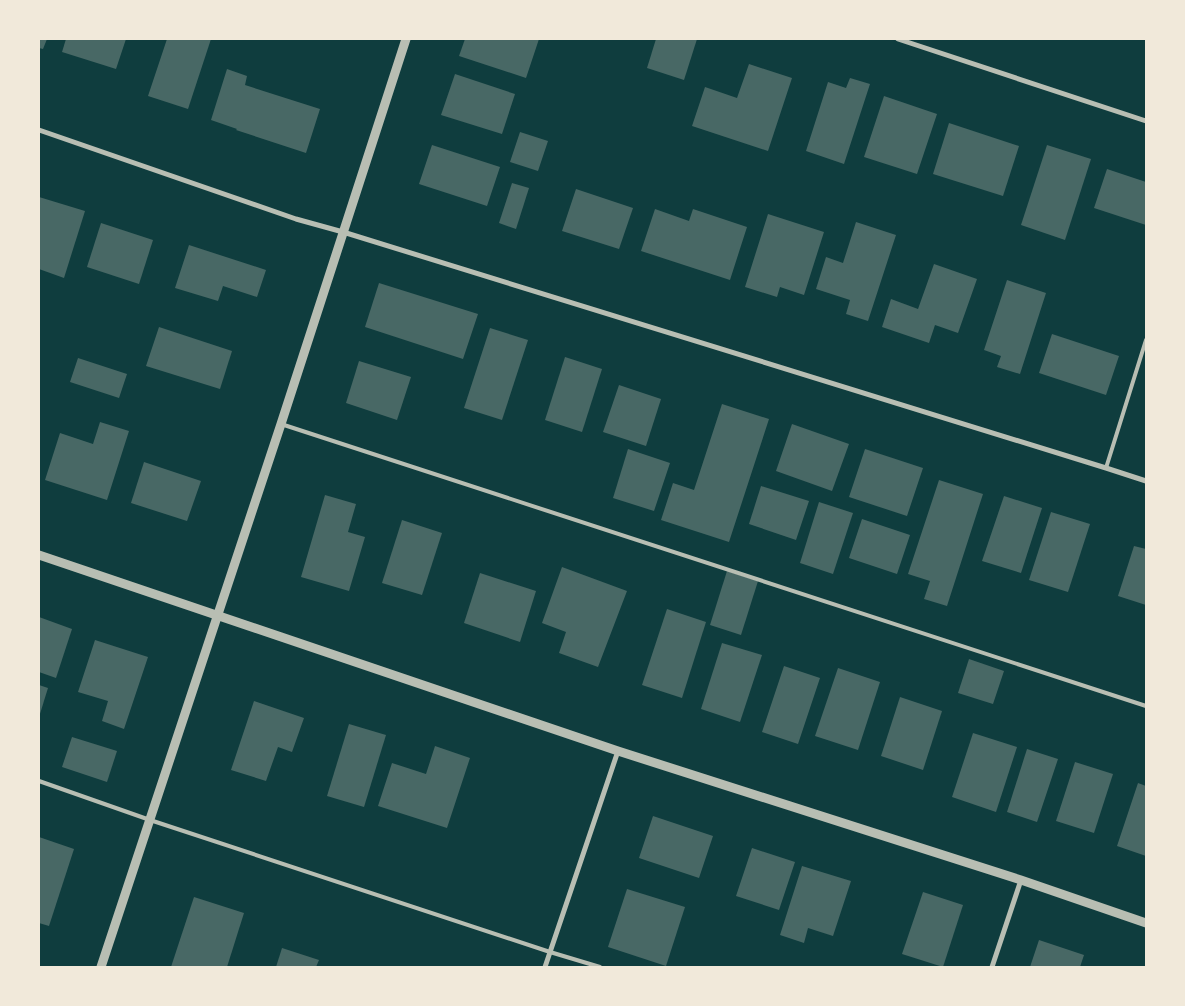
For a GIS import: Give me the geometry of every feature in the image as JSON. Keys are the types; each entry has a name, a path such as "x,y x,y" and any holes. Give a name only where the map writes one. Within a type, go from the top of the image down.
{"street":[{"path":"101,967 406,39"},
{"path":"898,39 1146,121"},
{"path":"39,130 296,219 1146,481"},
{"path":"39,555 618,751 1021,880 1146,923"},
{"path":"545,967 618,751"},
{"path":"992,967 1021,880"}],"lane":[{"path":"1106,468 1146,340"},
{"path":"281,424 1146,706"},
{"path":"39,781 150,820 600,967"}],"building":[{"path":"39,39 47,39 43,49 39,48"},
{"path":"66,39 126,39 116,69 62,52"},
{"path":"167,39 211,39 188,109 148,96"},
{"path":"465,39 539,39 526,78 459,56"},
{"path":"656,39 697,39 684,80 647,68"},
{"path":"749,64 792,78 768,151 692,126 705,87 737,98"},
{"path":"227,69 247,76 245,85 320,109 306,153 211,120"},
{"path":"455,74 515,94 502,134 441,115"},
{"path":"850,78 870,84 844,164 806,151 828,82 846,88"},
{"path":"884,96 937,114 917,174 864,157"},
{"path":"949,123 1019,146 1003,196 933,174"},
{"path":"520,132 548,141 538,171 510,162"},
{"path":"432,145 500,167 487,206 419,184"},
{"path":"1047,145 1091,159 1065,240 1021,225"},
{"path":"1107,169 1146,182 1146,225 1094,208"},
{"path":"512,183 529,188 516,229 499,223"},
{"path":"576,189 633,208 619,249 562,231"},
{"path":"39,197 85,211 64,278 39,269"},
{"path":"655,209 689,221 693,209 747,227 730,280 641,251"},
{"path":"768,214 824,232 804,295 780,287 777,297 745,287"},
{"path":"856,222 896,235 868,321 846,314 850,300 816,289 826,257 843,263"},
{"path":"101,223 153,240 139,284 87,267"},
{"path":"189,245 266,270 257,297 223,286 218,301 175,288"},
{"path":"934,264 977,279 958,333 935,325 929,343 882,327 891,299 918,309"},
{"path":"1007,280 1046,293 1020,374 997,367 1001,356 984,350"},
{"path":"379,283 478,314 463,359 365,327"},
{"path":"159,327 232,351 220,389 146,366"},
{"path":"490,328 528,340 502,420 464,408"},
{"path":"1052,334 1119,356 1106,395 1039,373"},
{"path":"565,357 602,369 582,432 545,420"},
{"path":"78,358 127,374 119,398 70,382"},
{"path":"359,361 411,377 397,420 346,403"},
{"path":"619,385 661,399 646,446 603,432"},
{"path":"722,404 769,419 729,542 661,520 673,483 694,490"},
{"path":"100,422 129,431 107,500 45,480 60,433 93,444"},
{"path":"792,424 849,444 832,491 776,471"},
{"path":"628,449 670,463 654,511 613,498"},
{"path":"865,449 923,468 907,516 849,497"},
{"path":"144,462 201,481 187,521 131,503"},
{"path":"939,480 983,494 947,606 924,599 930,581 908,574"},
{"path":"761,486 809,501 796,540 749,524"},
{"path":"325,495 356,504 348,532 365,537 349,591 301,577"},
{"path":"1004,496 1042,508 1021,573 982,561"},
{"path":"819,502 853,513 833,574 800,563"},
{"path":"1051,512 1090,524 1068,592 1029,580"},
{"path":"862,519 910,535 897,574 849,558"},
{"path":"402,520 442,533 422,595 382,583"},
{"path":"1134,546 1146,549 1146,605 1118,596"},
{"path":"562,567 627,591 598,667 559,653 566,632 542,623"},
{"path":"727,571 758,581 741,635 710,625"},
{"path":"480,573 536,591 520,642 464,623"},
{"path":"667,609 706,622 682,698 642,685"},
{"path":"39,617 72,629 56,678 39,672"},
{"path":"95,640 148,657 124,729 102,721 108,701 78,692"},
{"path":"722,643 762,655 740,722 701,709"},
{"path":"969,659 1004,671 993,704 958,693"},
{"path":"784,666 820,678 798,744 762,732"},
{"path":"838,668 880,682 858,750 815,736"},
{"path":"39,685 48,688 39,717"},
{"path":"900,697 942,711 923,770 881,756"},
{"path":"254,701 304,718 292,752 278,747 266,781 231,770"},
{"path":"349,724 386,735 364,807 327,796"},
{"path":"973,733 1017,747 996,812 952,797"},
{"path":"72,737 117,751 107,782 62,767"},
{"path":"435,746 470,758 447,828 378,806 392,763 426,774"},
{"path":"1027,749 1058,759 1037,822 1007,812"},
{"path":"1075,762 1113,774 1094,833 1056,821"},
{"path":"1138,783 1146,786 1146,856 1117,846"},
{"path":"653,816 713,836 699,878 639,858"},
{"path":"39,837 74,849 49,926 39,923"},
{"path":"752,848 795,862 779,910 736,896"},
{"path":"802,866 851,881 833,936 808,928 804,943 780,935"},
{"path":"627,889 685,907 666,966 608,947"},
{"path":"923,892 963,905 943,967 902,954"},
{"path":"194,897 244,913 227,967 171,967"},
{"path":"1039,940 1084,955 1080,967 1030,967"},
{"path":"282,948 319,960 316,967 276,967"}]}
